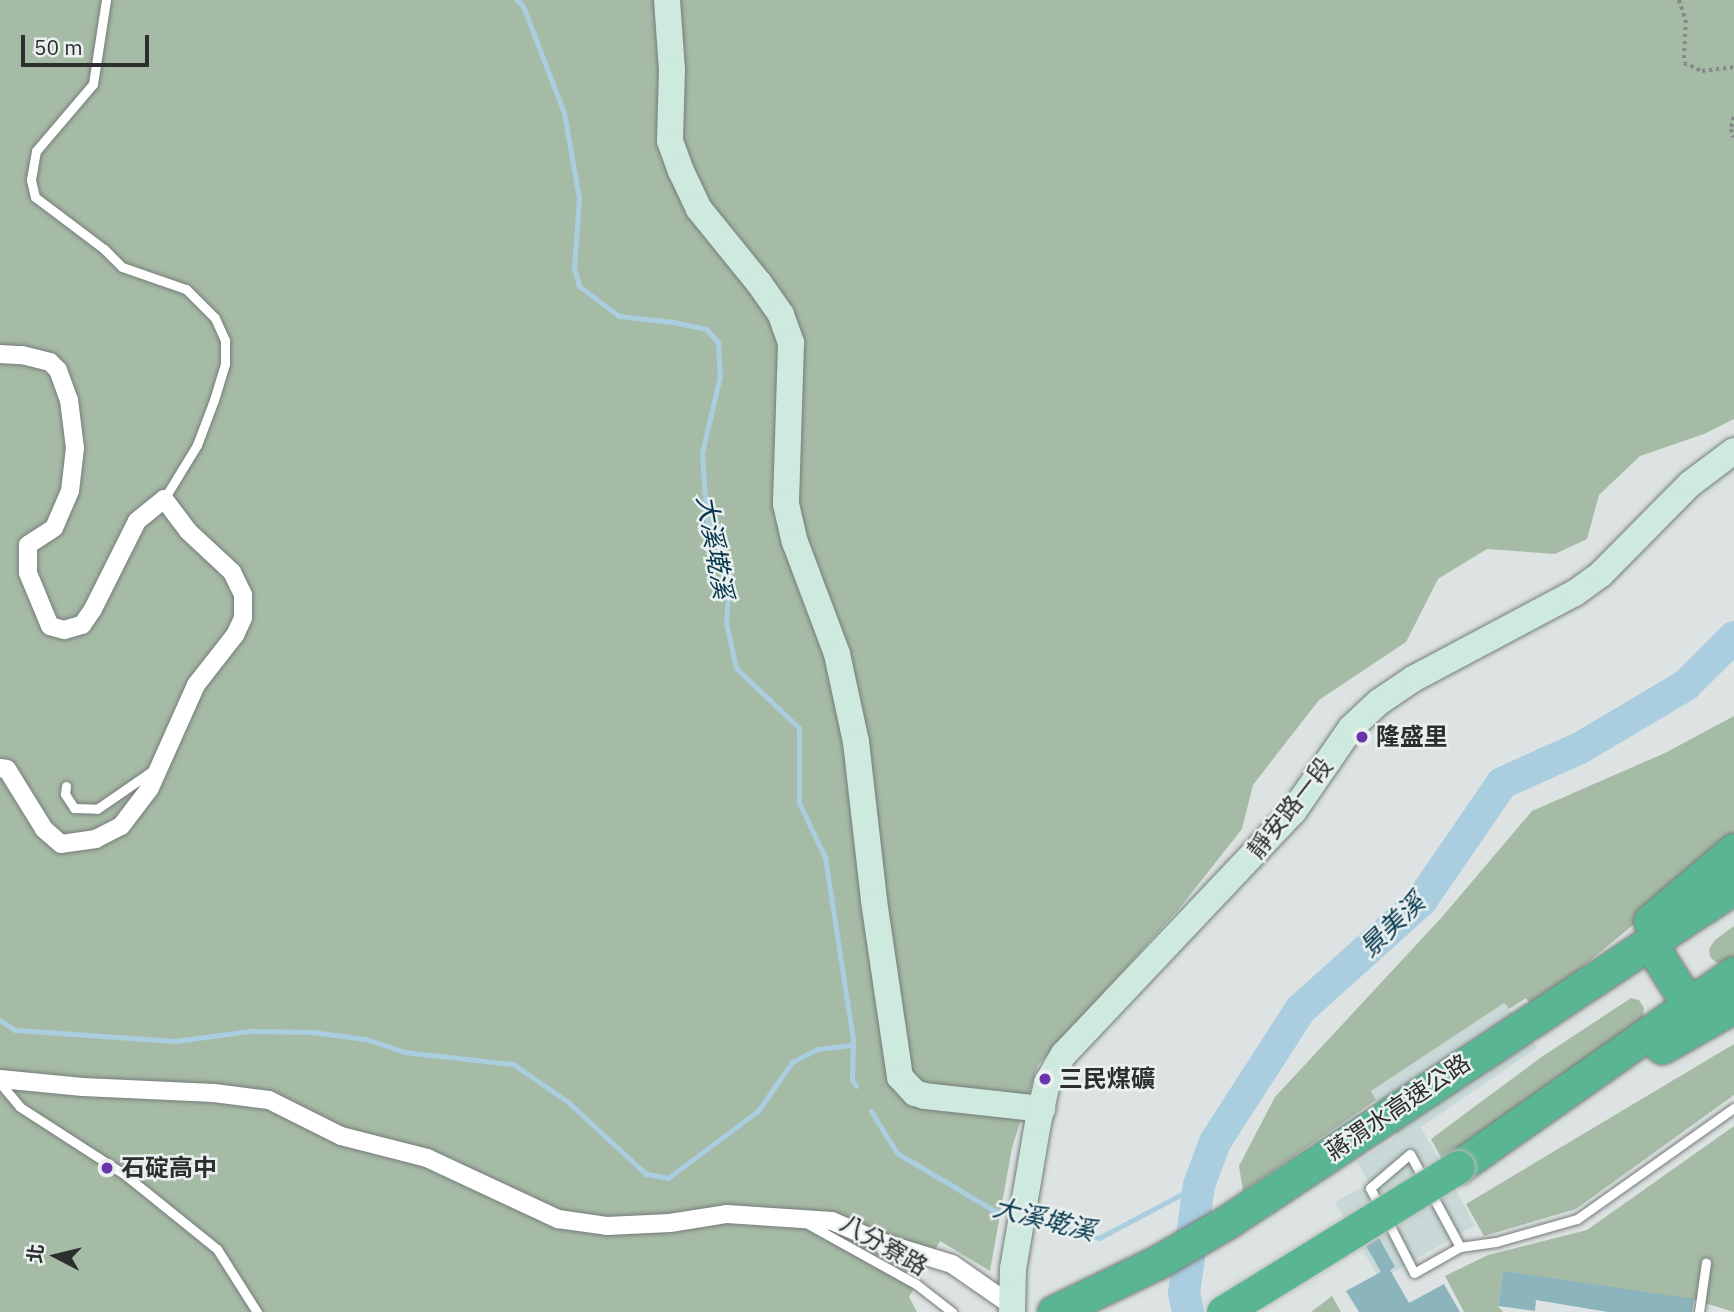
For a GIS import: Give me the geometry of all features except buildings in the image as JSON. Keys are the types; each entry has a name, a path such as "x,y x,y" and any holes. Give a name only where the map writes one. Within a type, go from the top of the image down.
{"highway":[{"path":"1546,1008 1734,850"},
{"name":"蔣渭水高速公路","path":"1054,1312 1156,1263 1227,1222 1546,1008 1734,887"},
{"path":"1649,942 1689,1005"},
{"path":"1458,1167 1734,973"},
{"path":"1223,1312 1458,1167 1734,1006"}],"street":[{"path":"667,0 671,69 670,141 677,161 699,209 760,283 781,315 791,343 786,504 795,542 837,654 856,742 874,901 900,1077 915,1093 925,1096 1040,1116"},
{"path":"0,354 22,355 50,362 58,370 69,400 75,448 70,491 54,528 28,545 28,573 50,626 64,630 82,625 93,609 137,522 164,499 188,531 232,572 243,595 243,618 235,635 196,685 149,788 121,826 96,839 61,844 44,829 7,769 0,768"},
{"name":"靜安路一段","path":"1012,1308 1013,1269 1040,1116 1047,1083 1065,1055 1293,812 1351,728 1379,702 1413,679 1575,593 1601,574 1690,484 1734,451"},
{"path":"0,1081 214,1093 270,1100 341,1136 427,1158 558,1219 607,1226 670,1223 727,1214 832,1221 878,1241 953,1264 1012,1308"}],"lane":[{"path":"106,0 93,84 36,151 31,180 35,197 104,249 122,267 186,289 215,318 225,340 225,364 197,445 164,499"},
{"path":"66,786 65,794 74,808 97,809 159,766"},
{"path":"0,1081 20,1107 124,1174 217,1249 257,1312"},
{"path":"1460,1247 1410,1154 1370,1188 1415,1273 1460,1247 1496,1242 1577,1219 1734,1108"},
{"name":"八分寮路","path":"794,1217 916,1284 952,1312"},
{"path":"1699,1312 1706,1262"}],"path":[{"path":"1679,0 1686,20 1684,63 1702,71 1734,67"},
{"path":"1734,117 1731,129 1734,138"}],"shaded area":[{"path":"1504,1003 1537,1048 1421,1127 1475,1225 1380,1280 1335,1202 1369,1183 1357,1162 1398,1136 1371,1091"}],"green space":[{"path":"0,0 1734,0 1734,419 1704,434 1640,456 1599,495 1587,539 1555,554 1487,549 1438,579 1406,642 1319,700 1253,785 1242,829 1178,910 1038,1065 1012,1148 990,1271 940,1241 909,1297 917,1312 0,1312"},
{"path":"1734,716 1734,841 1533,1008 1526,998 1509,1009 1504,1003 1371,1091 1376,1100 1243,1191 1239,1166 1275,1097 1442,917 1532,811 1665,753"},
{"path":"1734,926 1734,960 1717,963 1710,957 1709,949 1715,940"},
{"path":"1631,998 1639,1000 1644,1008 1643,1019 1445,1165 1431,1139 1540,1058"},
{"path":"1734,1044 1734,1095 1576,1209 1484,1236 1466,1204"},
{"path":"1734,1126 1734,1312 1695,1300 1503,1271 1498,1306 1503,1312 1464,1312 1445,1276 1488,1255 1587,1230"},
{"path":"1332,1296 1341,1312 1311,1312"}],"waterway":[{"name":"大溪墘溪","path":"517,0 523,6 564,113 579,198 574,268 579,286 619,316 706,329 718,342 720,376 702,453 706,515 728,595 726,623 736,668 799,728 799,803 825,857 853,1039 852,1080 856,1086"},
{"name":"景美溪","path":"1188,1312 1184,1293 1199,1185 1215,1142 1300,1010 1421,901 1502,783 1580,748 1686,685 1734,637"},
{"path":"0,1020 15,1030 176,1041 249,1031 312,1032 366,1039 404,1052 513,1064 568,1102 646,1174 668,1178 758,1111 792,1062 818,1049 853,1045"},
{"name":"大溪墘溪","path":"871,1111 897,1153 993,1210 1013,1215"},
{"name":"大溪墘溪","path":"1029,1220 1099,1238 1199,1185"}],"place":[{"name":"隆盛里","path":"1362,737"},
{"name":"三民煤礦","path":"1045,1079"},
{"name":"石碇高中","path":"107,1168"}]}
